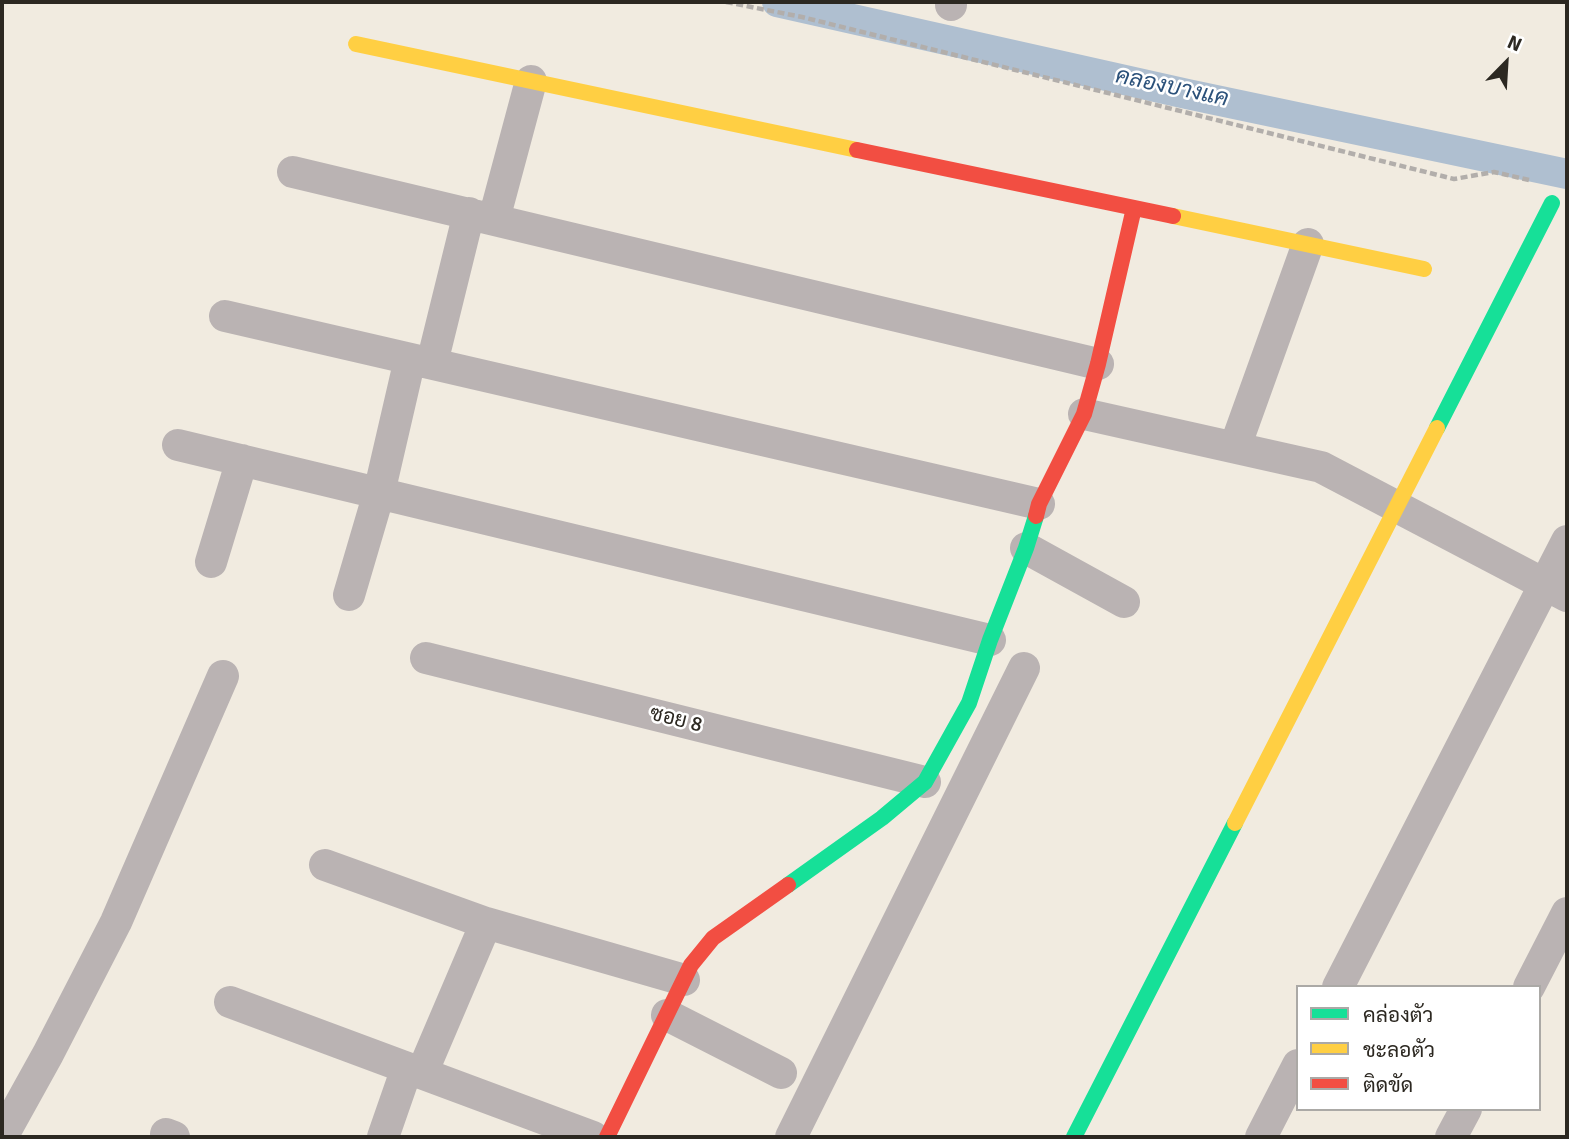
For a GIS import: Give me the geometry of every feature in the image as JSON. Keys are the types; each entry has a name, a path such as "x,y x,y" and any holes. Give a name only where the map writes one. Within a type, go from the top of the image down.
{"street":[{"path":"356,44 1424,269"},
{"path":"349,595 421,361 481,216 531,81"},
{"path":"293,172 1098,364"},
{"path":"1074,1137 1552,202"},
{"path":"607,1137 691,965 713,938 882,818 925,782 970,703 990,640 1026,548 1039,503 1084,414 1134,208"},
{"path":"1235,447 1308,244"},
{"path":"225,316 1039,503"},
{"path":"1084,414 1321,467 1556,590"},
{"path":"178,445 990,640"},
{"path":"211,562 242,460"},
{"path":"1339,985 1556,590 1567,541"},
{"path":"1026,548 1124,602"},
{"name":"ซอย 8","path":"426,658 925,782"},
{"path":"791,1137 1024,668"},
{"path":"2,1137 116,922 223,676"},
{"path":"325,865 486,923 684,979"},
{"path":"1530,985 1567,913"},
{"path":"383,1137 486,923"},
{"path":"230,1002 593,1137"},
{"path":"667,1015 781,1073"},
{"path":"1261,1137 1296,1069"},
{"path":"1451,1137 1465,1111"}],"path":[{"path":"726,2 802,17 1454,179 1494,172 1531,181"}],"waterway":[{"name":"คลองบางแค","path":"777,2 1187,94 1567,174"}],"traffic: fast":[{"path":"1437,428 1552,203"},
{"path":"788,885 882,818 925,782 969,703 1036,516"},
{"path":"1074,1137 1235,823"}],"traffic: slow":[{"path":"356,44 857,150"},
{"path":"1173,216 1424,269"},
{"path":"1235,823 1437,428"}],"traffic: jam":[{"path":"857,150 1173,216"},
{"path":"1036,516 1039,504 1084,414 1134,208"},
{"path":"607,1137 691,965 713,938 788,885"}]}
